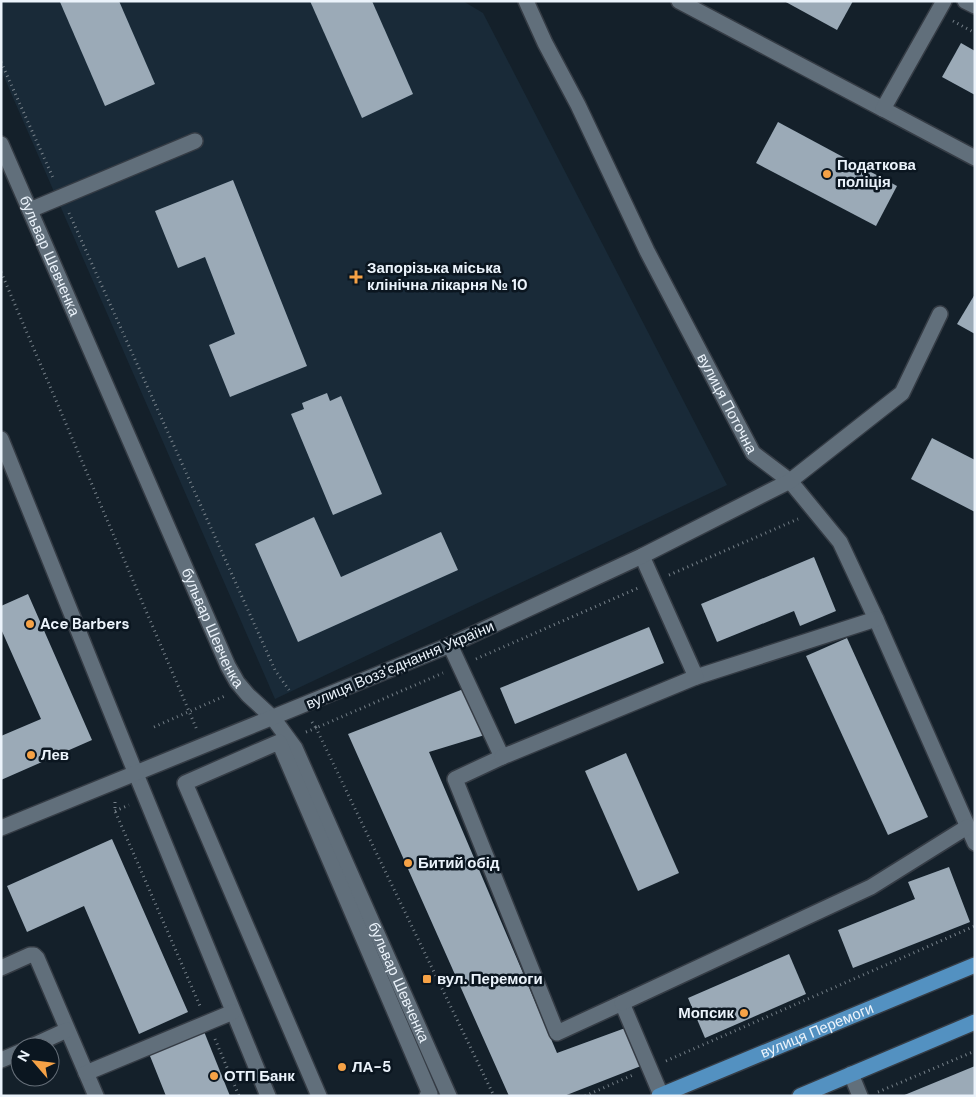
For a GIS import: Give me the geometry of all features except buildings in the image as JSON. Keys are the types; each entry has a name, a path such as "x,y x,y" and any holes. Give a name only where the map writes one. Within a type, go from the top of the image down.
{"main road":[{"name":"вулиця Перемоги","path":"660,1095 975,965"},
{"path":"800,1096 975,1022"}],"street":[{"name":"вулиця Поточна","path":"526,1 647,251 753,452 790,481 840,542 975,843"},
{"path":"679,1 975,158"},
{"path":"883,109 944,1"},
{"path":"965,1 975,6"},
{"path":"30,210 195,141"},
{"name":"бульвар Шевченка","path":"1,144 228,666 237,682 273,718 296,748 448,1096"},
{"name":"вулиця Воззʼєднання України","path":"1,828 450,646 642,556 790,481 902,393 940,314"},
{"path":"1,439 268,1096"},
{"path":"642,556 696,677"},
{"path":"876,619 696,677 502,757 455,779 557,1033 871,887 967,827"},
{"path":"450,646 502,757"},
{"path":"319,1096 185,782 279,742 430,1094 427,1096"},
{"path":"1,968 30,955 35,956 96,1096"},
{"path":"622,1002 660,1095"},
{"path":"86,1073 233,1012"},
{"path":"52,1037 67,1030"},
{"path":"851,1074 860,1096"}],"path":[{"path":"1,62 275,670 316,728 815,512"},
{"path":"1,272 198,733"},
{"path":"154,727 226,696"},
{"path":"319,734 494,1096"},
{"path":"115,811 239,1096"},
{"path":"585,1096 975,926"},
{"path":"878,1092 975,1051"}],"shaded area":[{"name":"Запорізька міська клінічна лікарня № 10","path":"1,1 463,1 483,13 727,485 275,699 1,70"}],"place":[{"name":"Податкова поліція","path":"827,174"},
{"name":"Запорізька міська клінічна лікарня № 10","path":"356,277"},
{"name":"Ace Barbers","path":"30,624"},
{"name":"Лев","path":"31,755"},
{"name":"Битий обід","path":"408,863"},
{"name":"вул. Перемоги","path":"427,979"},
{"name":"Мопсик","path":"744,1013"},
{"name":"ЛА-5","path":"342,1067"},
{"name":"ОТП Банк","path":"214,1076"}]}
